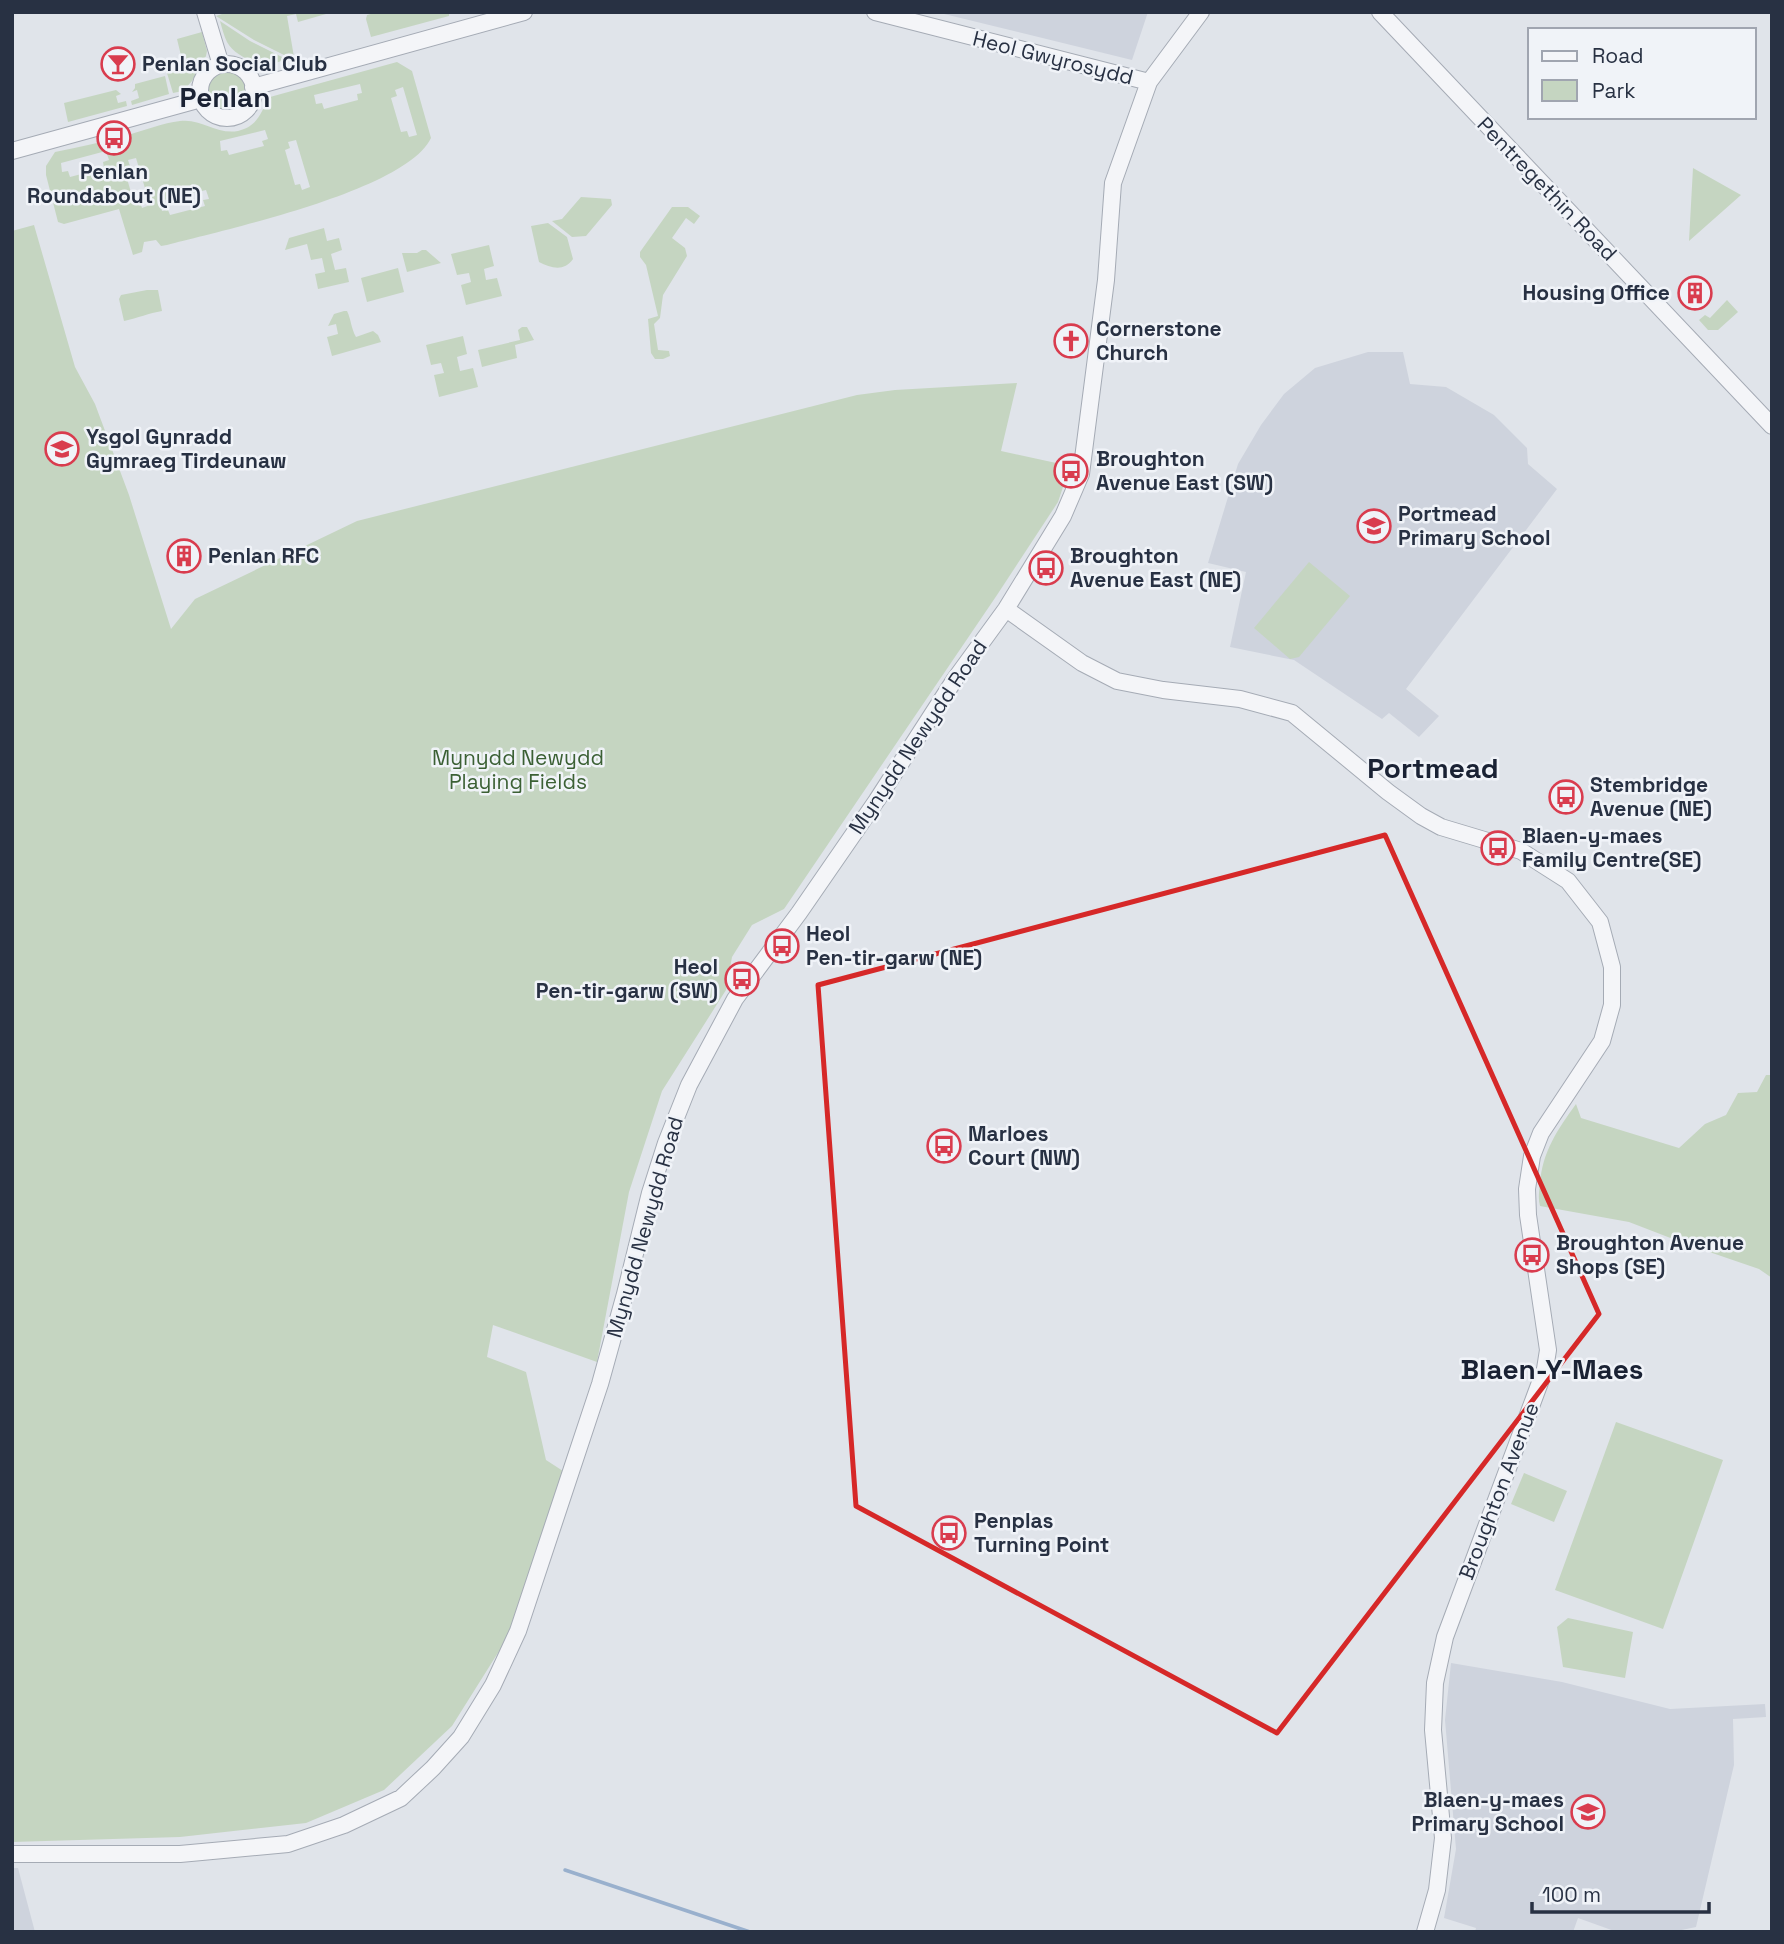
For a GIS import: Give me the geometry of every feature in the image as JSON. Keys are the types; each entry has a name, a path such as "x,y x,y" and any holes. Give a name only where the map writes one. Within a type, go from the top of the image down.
{"street":[{"path":"205,12 221,65"},
{"path":"253,87 524,12"},
{"name":"Heol Gwyrosydd","path":"875,12 1149,82"},
{"name":"Mynydd Newydd Road","path":"12,1854 180,1854 288,1843 344,1825 401,1798 461,1737 493,1685 518,1631 600,1384 650,1193 688,1085 735,999 799,913 877,800 955,679 1006,609 1063,516 1081,474 1106,280 1113,183 1149,82 1201,12"},
{"name":"Pentregethin Road","path":"1380,12 1772,426"},
{"path":"221,65 237,66 244,70 253,87 250,106 237,117 219,117 211,113 201,99 202,81 207,73 221,65"},
{"path":"12,151 201,99"},
{"name":"Broughton Avenue","path":"1006,609 1082,663 1118,681 1163,690 1240,699 1292,713 1421,816 1441,827 1521,851 1568,881 1600,922 1612,967 1612,1005 1602,1041 1541,1133 1532,1156 1527,1189 1528,1215 1548,1350 1545,1369 1454,1611 1435,1683 1433,1730 1443,1838 1437,1890 1425,1932"}],"highlighted area":[{"path":"1385,835 1599,1314 1277,1733 856,1506 818,985"}],"shaded area":[{"path":"936,12 1148,12 1132,60"},
{"name":"Portmead Primary School","path":"1368,352 1403,352 1410,384 1446,387 1494,415 1527,448 1528,464 1557,489 1406,689 1439,716 1419,737 1389,713 1382,719 1294,660 1230,647 1246,572 1208,563 1238,464 1261,425 1284,394 1315,368"},
{"name":"Blaen-y-maes Primary School","path":"1451,1663 1562,1682 1670,1709 1765,1704 1766,1717 1733,1719 1734,1765 1696,1927 1672,1932 1617,1932 1578,1918 1573,1932 1475,1932 1476,1928 1444,1918 1456,1849 1445,1720"},
{"path":"12,1868 18,1868 35,1932 12,1932"}],"green space":[{"path":"228,12 333,12 298,22 296,14 287,16 294,57 290,58 254,40 216,16"},
{"path":"378,12 449,12 449,16 371,37 367,15"},
{"path":"220,21 250,41 286,59 262,63 238,54 227,42"},
{"path":"202,32 206,56 192,81 183,91 173,93 167,73 184,68 177,39"},
{"path":"397,62 412,71 431,138 415,157 387,175 351,191 269,219 167,245 161,246 156,240 144,242 142,252 133,255 119,209 64,224 58,222 46,175 46,166 55,152 180,121 195,122 223,131 238,131 255,122 270,97","holes":["360,84 362,93 357,94 358,100 324,109 322,103 316,104 314,95","403,87 417,135 409,137 407,131 401,132 391,98 397,96 395,90","265,130 268,139 262,141 264,146 229,155 227,150 221,151 220,141","296,140 310,187 302,190 300,184 295,185 285,150 290,148 288,142","106,151 109,160 103,162 104,168 70,177 68,171 62,172 61,163","136,158 150,205 142,208 140,202 134,203 124,168 130,166 128,160","206,190 209,199 203,200 205,206 170,215 168,210 162,211 160,201"]},
{"path":"227,72 235,73 241,78 246,84 246,100 241,106 235,111 227,112 219,111 213,106 208,100 207,92 208,84 213,78 219,73"},
{"path":"165,76 169,94 132,105 131,101 139,98 137,90 132,92 135,84"},
{"path":"116,90 121,94 116,96 118,103 126,101 127,106 68,122 64,103"},
{"path":"1693,168 1741,195 1689,241"},
{"path":"581,197 611,199 612,205 586,236 572,237 552,221 562,219"},
{"path":"672,207 688,207 700,216 694,224 686,218 672,238 685,248 687,256 663,295 660,318 654,324 658,350 669,351 670,356 655,359 651,353 648,319 658,316 646,265 640,252"},
{"path":"548,223 567,237 573,259 566,266 553,267 539,262 531,226"},
{"name":"Mynydd Newydd Playing Fields","path":"34,225 75,367 95,404 129,495 171,629 195,599 357,521 857,395 895,390 1017,383 1001,451 1070,466 1058,502 784,909 752,925 732,957 726,990 662,1091 629,1192 597,1362 493,1325 487,1357 526,1372 546,1460 563,1471 506,1640 452,1726 384,1790 306,1823 180,1837 12,1842 12,231"},
{"path":"324,228 327,241 339,238 342,250 331,254 335,270 346,268 349,282 318,289 315,274 325,272 322,258 311,260 307,244 285,250 289,238"},
{"path":"489,245 494,266 484,269 486,280 497,278 502,296 466,305 461,285 471,282 469,273 457,275 451,254"},
{"path":"426,250 441,263 407,272 402,253 417,253"},
{"path":"398,268 404,292 367,302 361,278"},
{"path":"158,290 162,311 124,321 119,299 121,295"},
{"path":"1727,300 1738,312 1718,330 1708,330 1699,320 1705,315 1710,318"},
{"path":"347,311 356,337 373,331 381,342 332,356 327,337 338,334 336,324 328,326 334,314"},
{"path":"527,327 534,340 515,345 517,358 482,367 478,350 520,340 518,330"},
{"path":"463,336 467,354 457,357 460,371 473,368 478,387 439,397 434,375 444,373 441,363 431,365 426,345"},
{"path":"1309,562 1350,596 1299,657 1290,659 1254,628"},
{"path":"1766,1075 1772,1075 1772,1278 1759,1269 1629,1222 1540,1206 1544,1162 1557,1132 1576,1104 1581,1118 1679,1148 1705,1124 1726,1115 1738,1093 1757,1092"},
{"path":"1616,1422 1723,1460 1663,1629 1555,1590"},
{"path":"1524,1473 1567,1491 1554,1522 1511,1504"},
{"path":"1568,1618 1633,1632 1625,1678 1563,1667 1557,1627"}],"waterway":[{"path":"565,1870 750,1932"}],"place":[{"name":"Penlan Social Club","path":"118,64"},
{"name":"Penlan Roundabout (NE)","path":"114,138"},
{"name":"Housing Office","path":"1695,293"},
{"name":"Cornerstone Church","path":"1071,341"},
{"name":"Ysgol Gynradd Gymraeg Tirdeunaw","path":"62,449"},
{"name":"Broughton Avenue East (SW)","path":"1071,471"},
{"name":"Portmead Primary School","path":"1374,526"},
{"name":"Penlan RFC","path":"184,556"},
{"name":"Broughton Avenue East (NE)","path":"1046,568"},
{"name":"Stembridge Avenue (NE)","path":"1566,797"},
{"name":"Blaen-y-maes Family Centre(SE)","path":"1498,848"},
{"name":"Heol Pen-tir-garw (NE)","path":"782,946"},
{"name":"Heol Pen-tir-garw (SW)","path":"742,979"},
{"name":"Marloes Court (NW)","path":"944,1146"},
{"name":"Broughton Avenue Shops (SE)","path":"1532,1255"},
{"name":"Penplas Turning Point","path":"949,1533"},
{"name":"Blaen-y-maes Primary School","path":"1588,1812"}],"district":[{"name":"Penlan","path":"225,97"},
{"name":"Portmead","path":"1433,768"},
{"name":"Blaen-Y-Maes","path":"1552,1369"}]}
